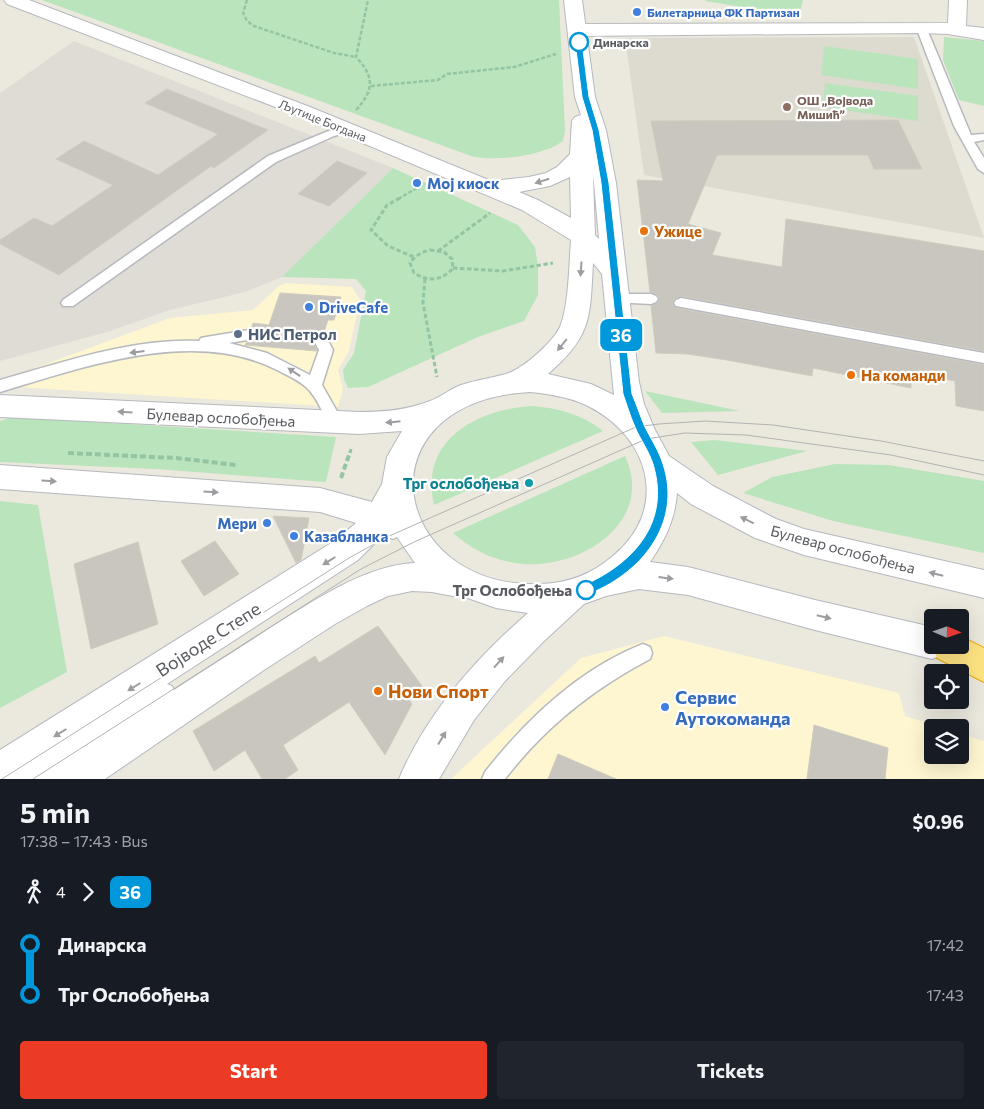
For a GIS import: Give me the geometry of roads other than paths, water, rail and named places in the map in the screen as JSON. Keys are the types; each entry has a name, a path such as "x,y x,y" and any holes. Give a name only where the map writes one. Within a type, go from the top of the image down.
{"highway":[{"path":"959,654 984,666"}],"street":[{"name":"Љутице Богдана","path":"13,0 343,128 530,205 565,224 583,238 614,272"},
{"path":"573,0 585,97 596,130 605,183 628,394 652,451"},
{"path":"957,29 958,0"},
{"path":"577,30 921,27 957,29 984,34"},
{"path":"513,383 545,362 563,344 571,332 579,300 583,238 581,129 585,97"},
{"path":"485,188 517,186 546,180 567,170 576,163 581,154"},
{"path":"530,205 568,203 582,200 605,183"},
{"name":"Булевар ослобођења","path":"0,406 384,423 409,420 439,409 452,401 481,389 513,383 555,384 596,398 624,416 652,451 702,495 766,529 804,542 984,584"},
{"name":"Булевар ослобођења","path":"414,542 402,518 396,486 400,464 409,443 422,425 439,409"},
{"name":"Булевар ослобођења","path":"587,588 628,565 648,543 660,517 663,504 663,490 652,451"},
{"name":"Булевар ослобођења","path":"0,477 332,502 379,518 414,542 436,565 467,584 493,593 520,598 547,598 639,576 688,582 924,641"},
{"name":"Војводе Степе","path":"0,771 347,550 366,533 386,509 396,486"},
{"name":"Војводе Степе","path":"37,779 51,768 310,601 339,589 399,579 420,577 467,584"},
{"name":"Војводе Степе","path":"73,779 236,669 326,612 345,601 399,579"},
{"path":"418,779 467,699 492,670 519,641 587,588"},
{"name":"Булевар ослобођења","path":"969,652 984,655"}],"lane":[{"path":"921,27 960,126 984,168"},
{"path":"68,303 272,159 343,128"},
{"path":"967,139 984,137"},
{"path":"617,299 651,299"},
{"path":"681,303 984,358"},
{"path":"0,386 67,367 129,353 187,346 249,335"},
{"path":"314,386 326,350 321,341"},
{"path":"187,346 222,347 253,352 280,362 314,386 347,422"},
{"path":"492,779 513,751 543,720 595,680 643,653"}],"tram line":[{"path":"2,779 349,558 387,537 636,427 705,421 773,425 881,441 984,461"},
{"path":"33,779 361,569 414,542 646,439 685,433 746,435 891,455 984,475"}],"place":[{"name":"Билетарница ФК Партизан","path":"637,12"},
{"name":"Динарска","path":"579,42"},
{"name":"ОШ „Војвода Мишић”","path":"787,107"},
{"name":"Мој киоск","path":"417,183"},
{"name":"Ужице","path":"644,231"},
{"name":"DriveCafe","path":"309,307"},
{"name":"НИС Петрол","path":"238,334"},
{"name":"На команди","path":"851,375"},
{"name":"Трг ослобођења","path":"529,483"},
{"name":"Мери","path":"267,523"},
{"name":"Казабланка","path":"294,536"},
{"name":"Трг Ослобођења","path":"586,590"},
{"name":"Нови Спорт","path":"378,691"},
{"name":"Сервис Аутокоманда","path":"665,707"}]}
